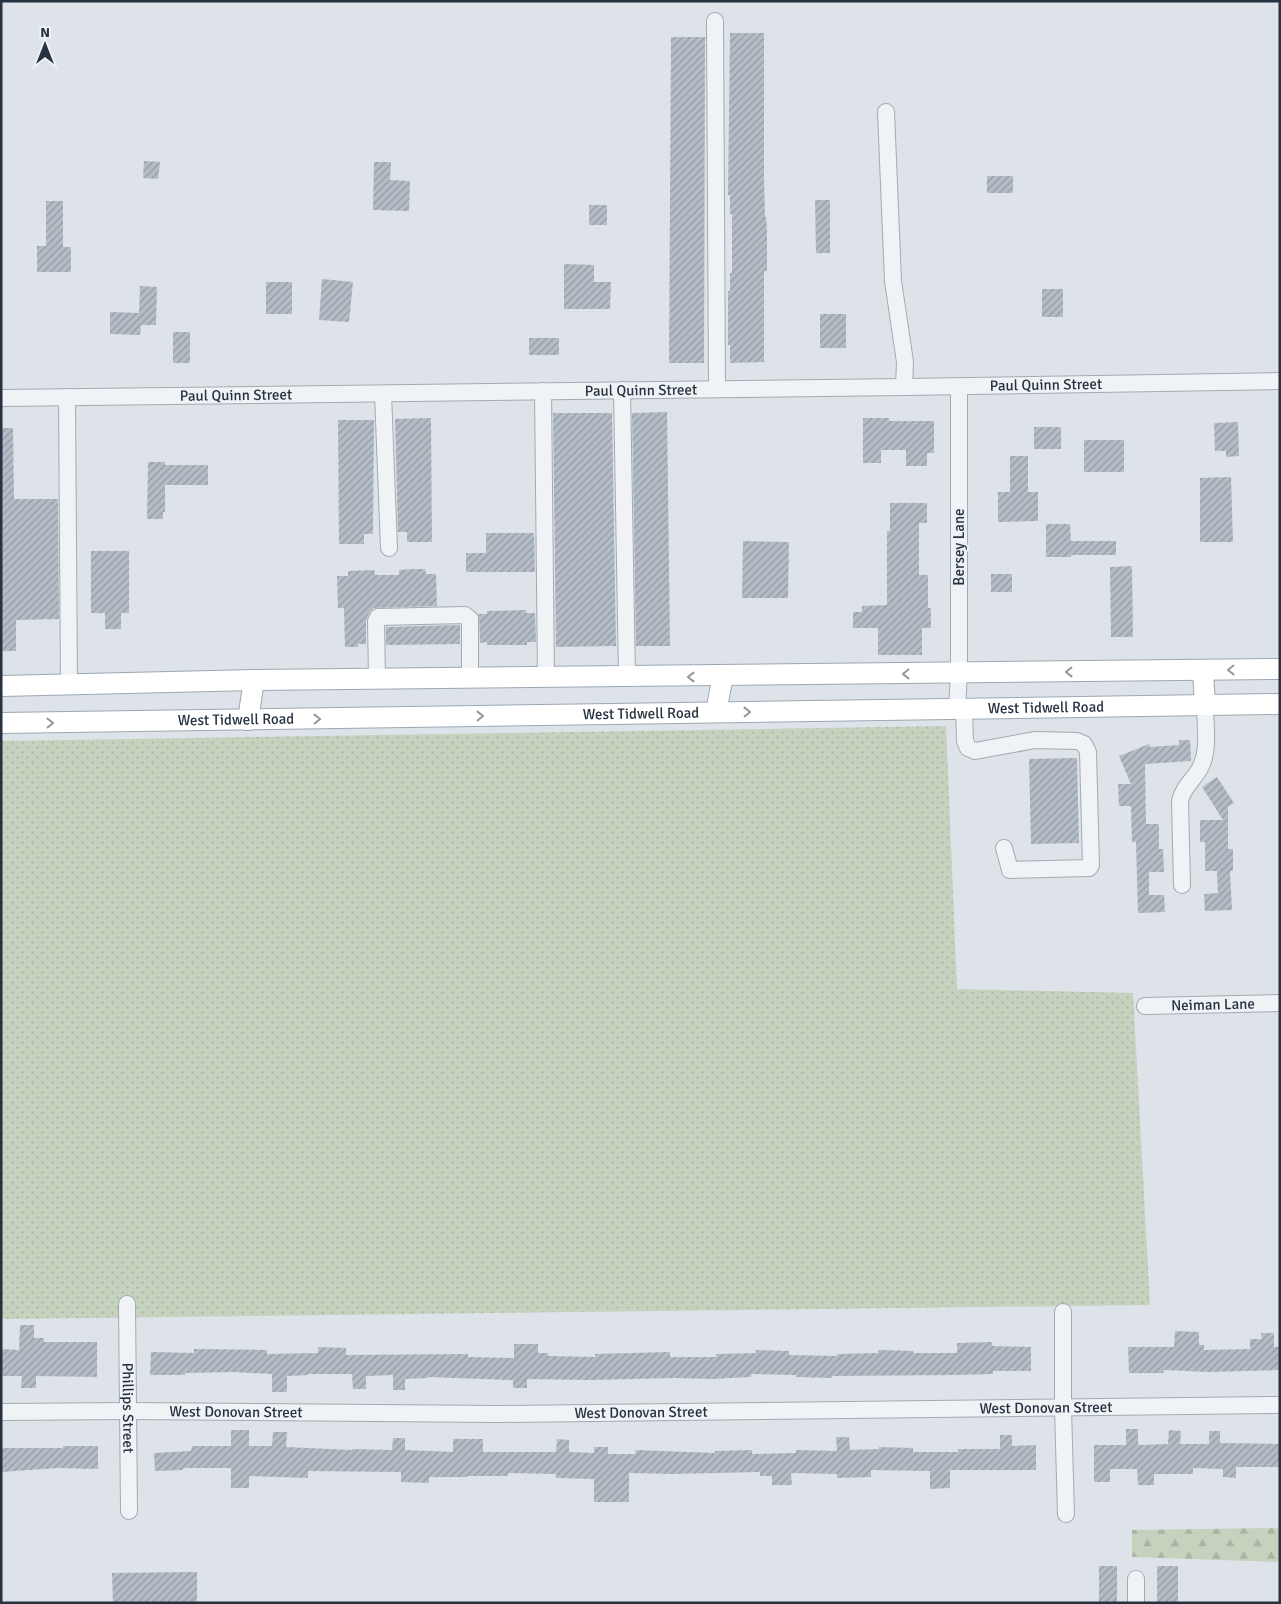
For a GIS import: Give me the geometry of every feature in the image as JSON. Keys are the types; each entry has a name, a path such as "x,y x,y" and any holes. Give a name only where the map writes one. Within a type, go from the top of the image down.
{"main road":[{"path":"1,686 254,680 1280,669"},
{"path":"1202,671 1205,705"},
{"path":"716,712 723,676"},
{"path":"248,720 254,680"},
{"name":"West Tidwell Road","path":"1,723 1280,704"}],"street":[{"path":"716,21 717,389"},
{"path":"886,112 893,281 905,362 904,388"},
{"name":"Paul Quinn Street","path":"1,398 904,388 1280,381"},
{"name":"Bersey Lane","path":"959,387 959,673 960,708 965,741 968,748 975,751 1035,740 1077,740 1084,744 1088,752 1091,865 1089,868 1010,870 1004,848"},
{"path":"622,390 627,677"},
{"path":"544,391 546,678"},
{"path":"383,394 389,548"},
{"path":"67,397 69,684"},
{"path":"377,679 376,621 378,617 465,615 470,620 470,679"},
{"path":"1182,884 1180,801 1182,792 1202,764 1205,751 1205,705"},
{"name":"Neiman Lane","path":"1145,1006 1280,1003"},
{"name":"Phillips Street","path":"127,1304 129,1512"},
{"path":"1063,1312 1066,1514"},
{"name":"West Donovan Street","path":"1,1412 128,1411 498,1414 1280,1406"},
{"path":"1136,1579 1136,1603"}],"green space":[{"path":"946,726 957,989 1133,993 1150,1305 1,1319 1,741"},
{"path":"1280,1528 1280,1562 1132,1557 1132,1530"}],"building":[{"path":"730,33 764,33 764,177 767,271 764,271 764,362 730,363 730,345 728,345 728,291 730,291 730,273 732,273 732,214 730,214 730,195 728,195"},
{"path":"671,37 705,37 704,363 669,363"},
{"path":"144,161 160,162 158,179 143,178"},
{"path":"374,162 391,162 390,180 410,181 409,211 373,210"},
{"path":"987,176 1013,176 1013,193 987,193"},
{"path":"815,200 830,200 830,253 816,253"},
{"path":"46,201 63,201 63,247 71,247 71,272 37,272 37,246 46,246"},
{"path":"589,205 607,205 607,225 589,225"},
{"path":"564,264 594,265 594,282 611,282 610,309 564,309"},
{"path":"322,279 353,282 349,322 319,320"},
{"path":"266,282 292,282 292,314 266,314"},
{"path":"140,286 157,287 156,325 141,325 140,335 110,334 110,312 139,313"},
{"path":"1042,289 1063,289 1063,317 1042,317"},
{"path":"820,314 846,314 846,348 820,348"},
{"path":"173,332 190,332 190,363 173,363"},
{"path":"529,338 559,338 559,355 529,355"},
{"path":"667,412 670,646 636,646 632,413"},
{"path":"553,413 612,413 616,646 556,647"},
{"path":"431,418 432,542 407,542 407,532 398,532 395,419"},
{"path":"863,418 889,418 889,421 934,421 934,453 927,453 927,466 906,466 906,450 881,450 881,463 863,463"},
{"path":"338,420 374,420 373,534 364,534 364,544 339,544"},
{"path":"1238,422 1239,456 1226,457 1226,451 1215,451 1214,423"},
{"path":"1034,427 1061,427 1061,449 1034,449"},
{"path":"1,428 13,428 14,499 58,499 59,619 16,620 16,651 1,651"},
{"path":"1084,440 1124,440 1124,472 1084,472"},
{"path":"1010,456 1028,456 1028,492 1038,492 1038,521 998,522 998,492 1010,492"},
{"path":"148,462 165,462 165,465 208,465 208,485 165,485 165,512 163,512 163,519 147,519"},
{"path":"1231,477 1233,542 1200,542 1200,478"},
{"path":"890,503 927,503 927,523 919,523 919,575 928,575 928,608 931,608 931,628 922,628 922,655 878,655 878,628 853,628 853,612 862,612 862,606 887,605 887,531 890,531"},
{"path":"1046,524 1070,524 1071,541 1116,541 1116,555 1046,557"},
{"path":"486,533 534,533 535,572 466,572 466,553 486,553"},
{"path":"743,541 789,542 788,598 742,598"},
{"path":"91,551 129,551 129,613 121,613 121,629 105,629 105,613 91,613"},
{"path":"1132,566 1133,637 1111,637 1110,567"},
{"path":"425,569 426,574 436,574 437,606 373,608 366,621 366,644 358,644 358,647 345,647 344,608 338,608 337,576 348,576 348,571 374,570 375,575 399,575 399,570"},
{"path":"991,574 1012,574 1012,592 991,592"},
{"path":"526,610 526,613 535,613 536,642 527,642 527,645 487,645 487,642 480,643 479,614 487,614 487,611"},
{"path":"460,625 460,644 386,645 386,627"},
{"path":"1179,740 1190,740 1191,761 1145,764 1146,824 1159,824 1159,849 1163,849 1164,872 1149,872 1149,895 1164,895 1165,912 1138,913 1136,842 1132,842 1131,806 1119,806 1118,784 1131,784 1119,756 1149,744 1150,747 1179,745"},
{"path":"1077,758 1079,843 1031,844 1029,759"},
{"path":"1217,777 1234,803 1228,807 1228,849 1233,849 1233,871 1230,871 1232,910 1205,911 1204,894 1218,893 1217,871 1205,871 1205,842 1200,842 1200,820 1223,820 1202,787"},
{"path":"20,1325 34,1325 34,1338 44,1338 44,1342 97,1342 97,1377 36,1376 36,1388 21,1388 22,1376 1,1376 1,1349 19,1350"},
{"path":"1175,1331 1199,1332 1199,1345 1204,1345 1204,1350 1250,1349 1250,1339 1262,1339 1261,1333 1274,1333 1274,1347 1280,1347 1280,1370 1209,1372 1163,1370 1164,1373 1129,1373 1128,1347 1174,1347"},
{"path":"992,1342 992,1346 1031,1347 1031,1371 993,1371 993,1374 954,1375 832,1376 832,1378 751,1374 751,1377 711,1379 527,1379 527,1388 513,1388 513,1380 428,1377 405,1379 405,1390 393,1390 393,1375 366,1376 366,1389 353,1389 352,1374 308,1374 287,1376 287,1392 272,1392 272,1374 234,1372 150,1375 151,1352 194,1353 194,1349 267,1350 267,1354 318,1353 318,1347 346,1348 346,1355 468,1354 468,1357 514,1358 514,1344 538,1344 538,1353 548,1353 548,1356 595,1357 595,1354 670,1352 670,1357 716,1357 716,1354 756,1353 756,1350 789,1351 789,1355 837,1356 837,1354 878,1353 878,1350 913,1351 913,1353 957,1353 957,1343"},
{"path":"1126,1429 1138,1429 1138,1445 1168,1444 1169,1430 1181,1431 1180,1444 1209,1444 1209,1431 1220,1431 1220,1443 1280,1444 1280,1467 1236,1467 1236,1478 1223,1477 1223,1469 1193,1468 1193,1474 1154,1474 1154,1485 1138,1485 1137,1469 1110,1469 1110,1482 1094,1482 1094,1445 1126,1445"},
{"path":"231,1430 249,1430 249,1446 272,1446 273,1432 287,1432 286,1447 392,1450 393,1438 405,1438 405,1450 453,1452 453,1439 483,1439 483,1452 556,1452 557,1439 569,1440 569,1452 594,1453 594,1447 608,1447 608,1454 635,1454 636,1450 715,1453 715,1451 752,1450 752,1454 796,1453 796,1450 837,1451 836,1437 849,1437 850,1450 879,1449 879,1447 913,1448 913,1452 958,1452 958,1449 1000,1449 1000,1435 1012,1435 1012,1446 1036,1445 1036,1470 950,1470 950,1488 930,1489 930,1471 871,1470 871,1477 837,1478 837,1474 791,1473 792,1485 772,1485 772,1476 760,1476 760,1472 629,1473 629,1502 594,1502 594,1479 556,1478 556,1474 508,1473 508,1476 429,1477 429,1483 401,1482 401,1472 308,1471 308,1478 249,1476 249,1488 231,1488 231,1468 183,1468 183,1470 155,1471 154,1453 191,1451 192,1446 231,1446"},
{"path":"63,1446 98,1446 98,1469 57,1468 1,1472 1,1448 63,1448"},
{"path":"1099,1566 1117,1566 1117,1603 1099,1603"},
{"path":"1157,1566 1178,1566 1178,1603 1157,1603"},
{"path":"197,1572 197,1603 113,1603 112,1573"}]}
